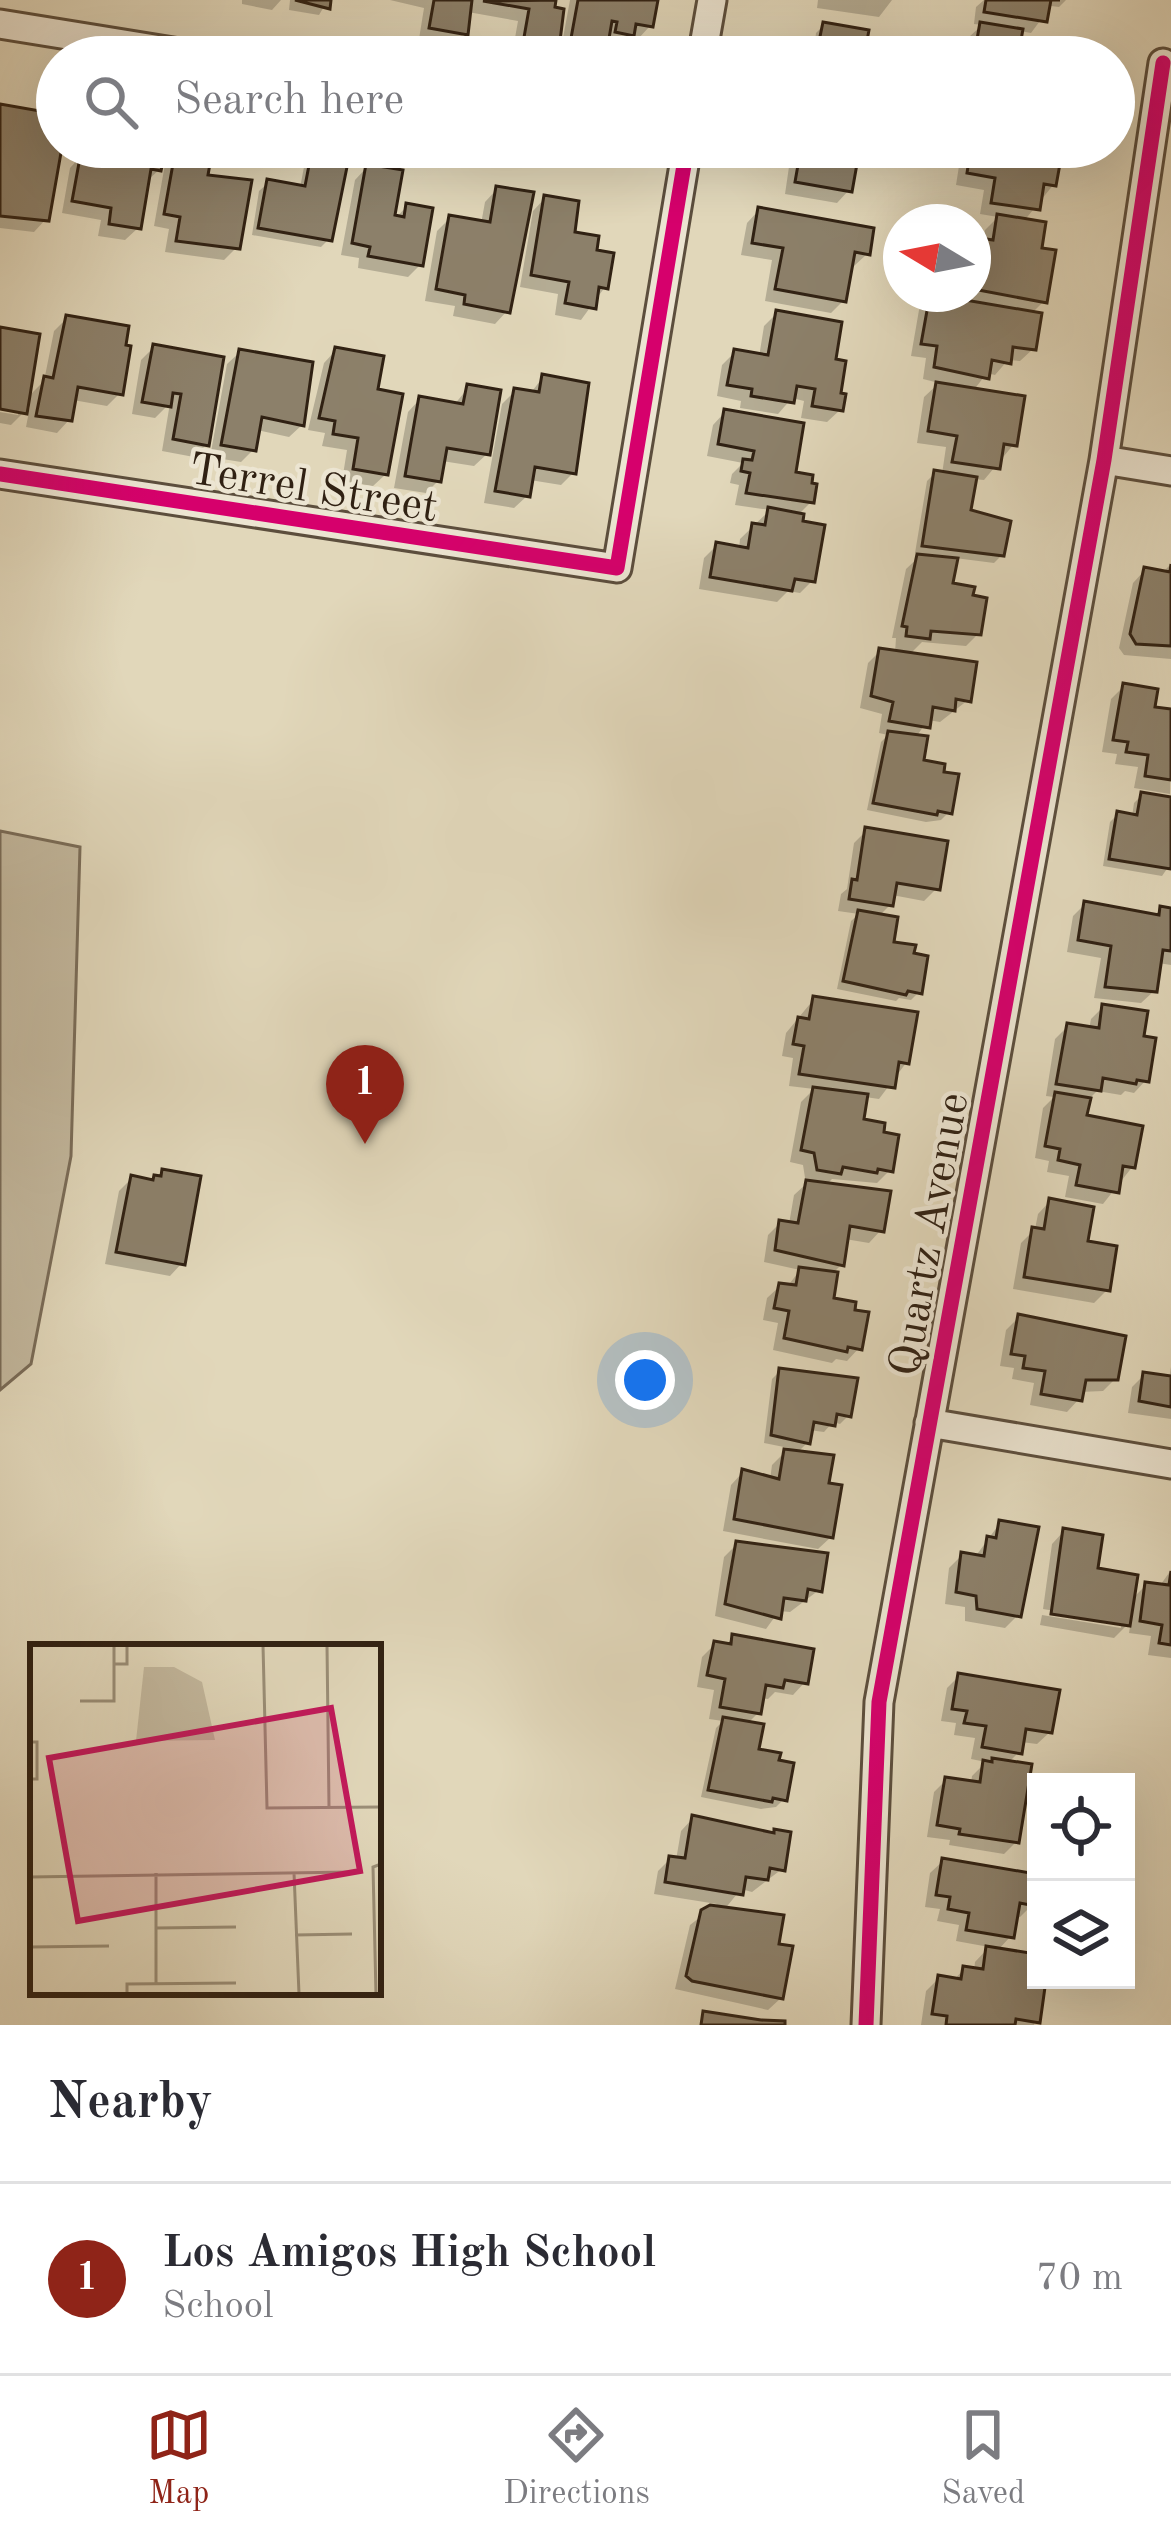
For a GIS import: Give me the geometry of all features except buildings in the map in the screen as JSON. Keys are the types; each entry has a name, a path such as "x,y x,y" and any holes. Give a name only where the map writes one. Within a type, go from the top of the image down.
{"street":[{"path":"706,36 712,0"},
{"path":"0,24 74,36"},
{"name":"Quartz Avenue","path":"866,2025 879,1702 1105,460 1163,63"},
{"name":"Terrel Street","path":"0,474 617,568 684,168"},
{"path":"1105,460 1171,471"},
{"path":"929,1423 1171,1464"}],"shaded area":[{"path":"0,831 80,847 71,1156 31,1364 0,1390"}],"cycle path":[{"path":"866,2025 879,1702 1104,460 1163,63"},
{"path":"0,474 617,568 684,168"}],"place":[{"name":"Los Amigos High School","path":"365,1144"}]}
